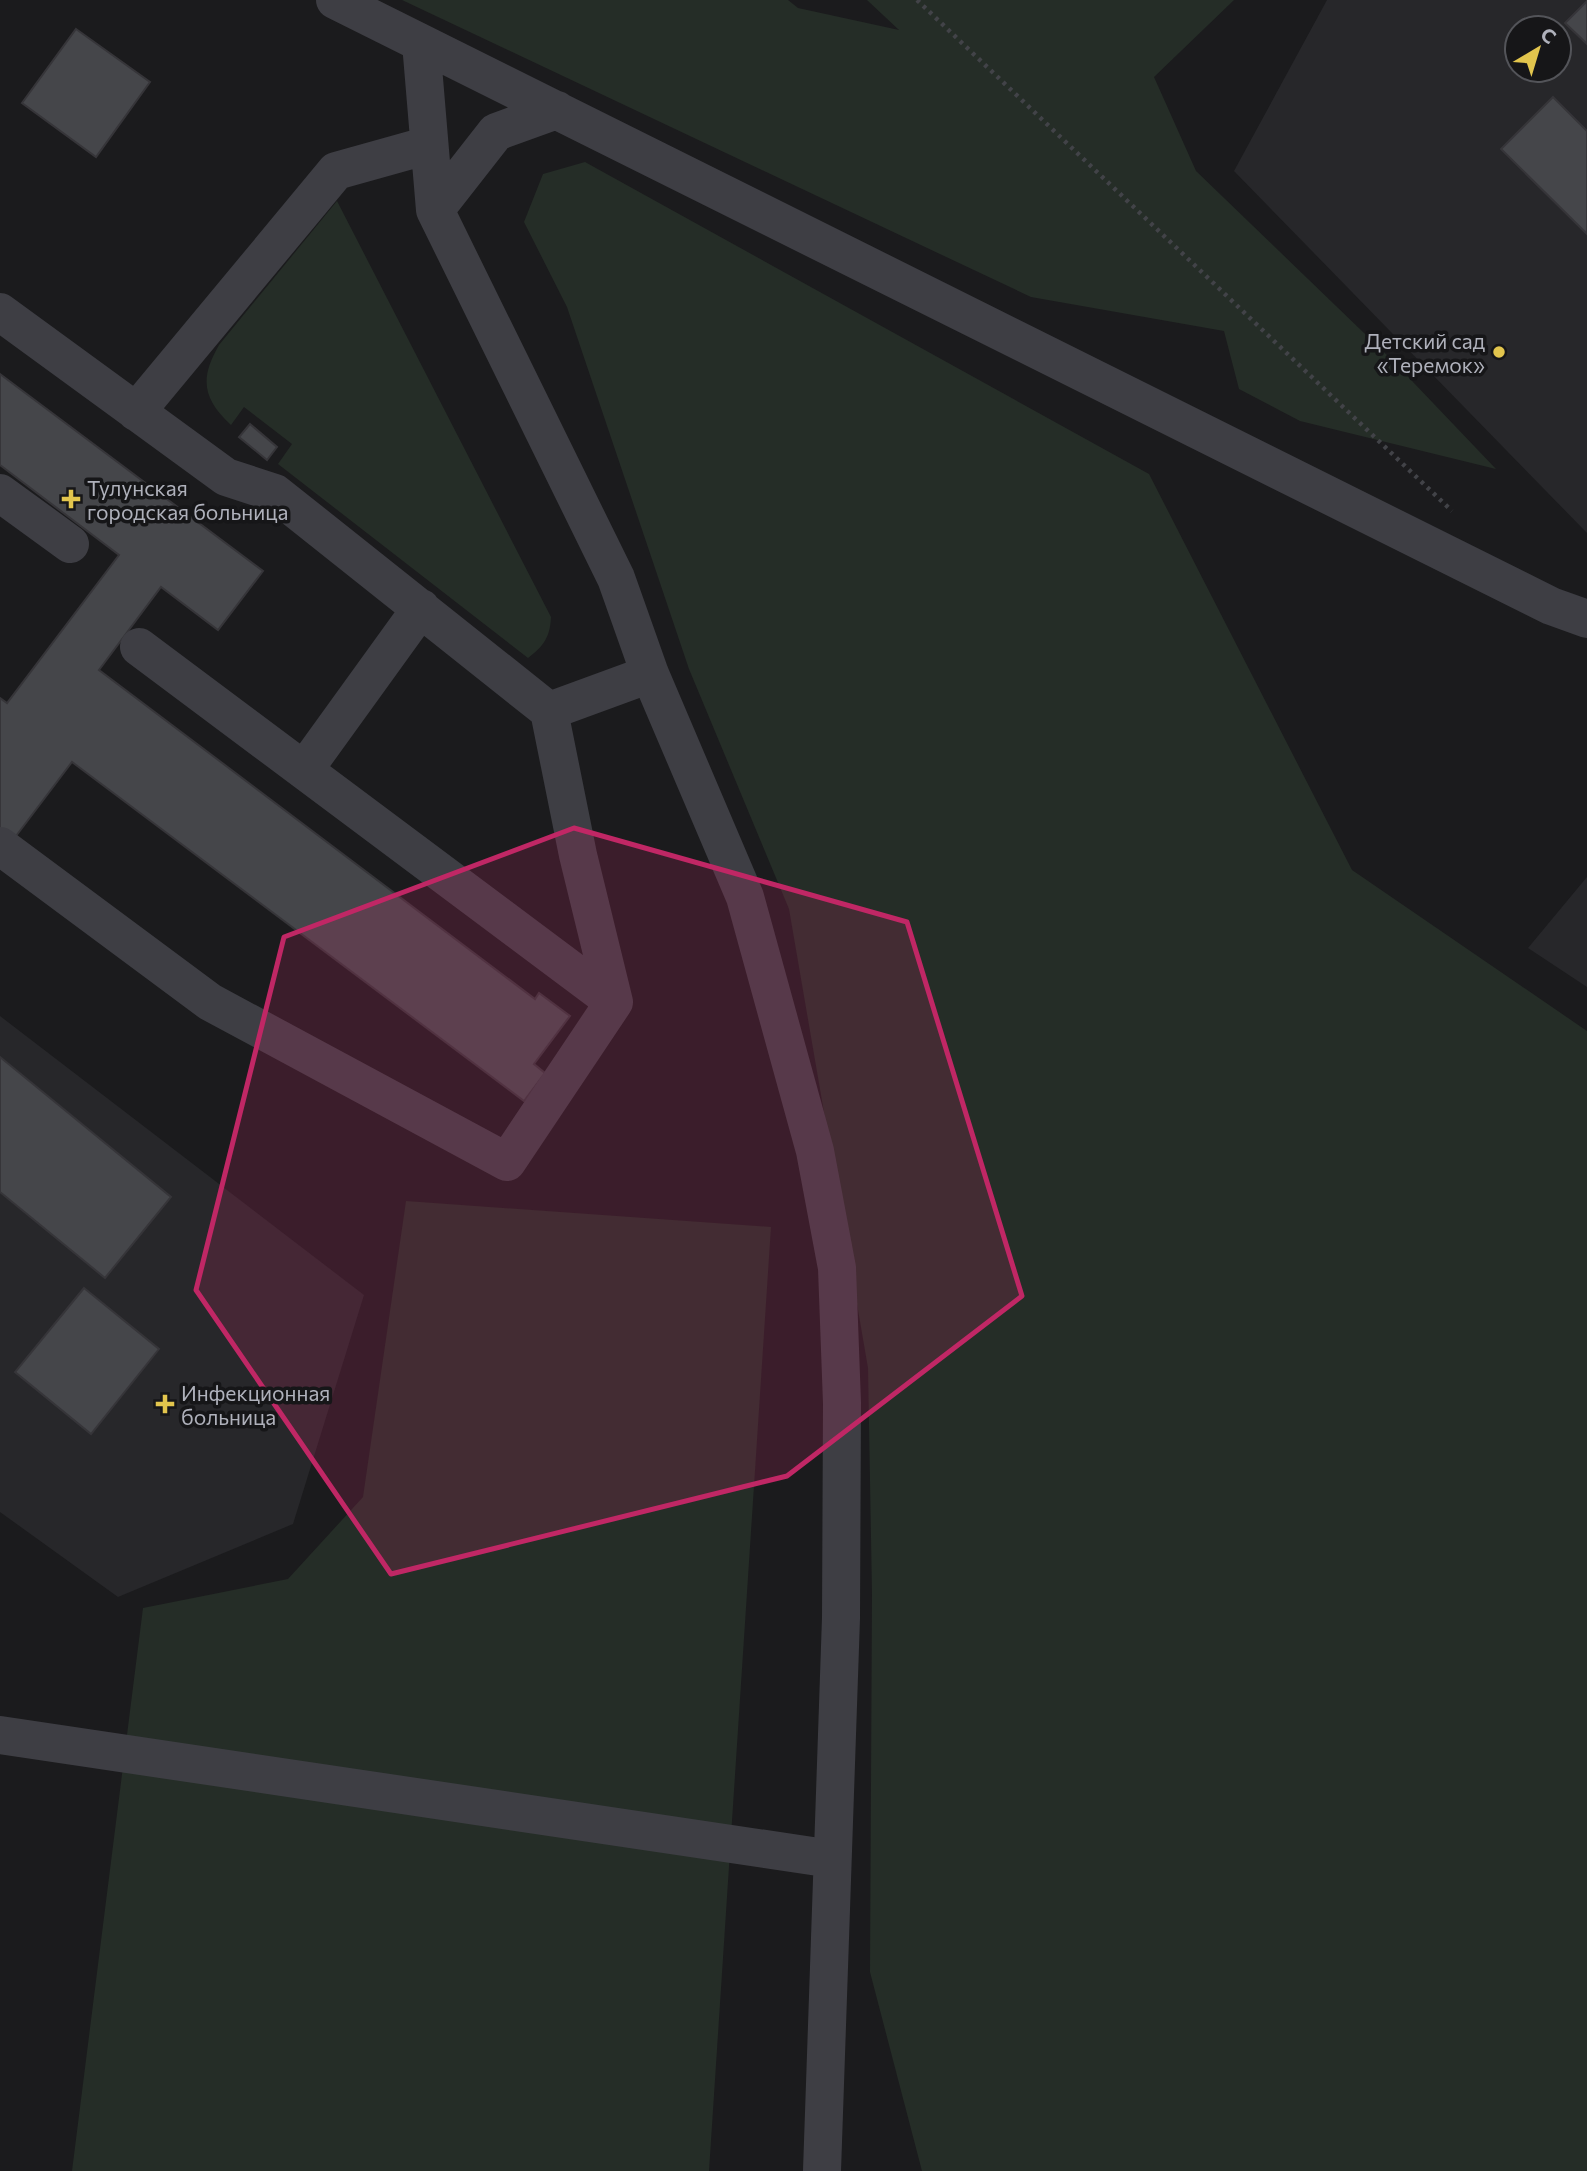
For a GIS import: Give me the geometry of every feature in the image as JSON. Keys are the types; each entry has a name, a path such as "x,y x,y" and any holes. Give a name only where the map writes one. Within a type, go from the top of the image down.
{"street":[{"path":"335,0 1526,593 1587,619"},
{"path":"421,43 435,210 616,578 650,674 745,897 815,1151 837,1268 842,1403 841,1618 822,2171"},
{"path":"435,210 496,132 556,110"},
{"path":"136,412 336,170 429,145"},
{"path":"0,312 226,477 275,493 549,711 578,855 614,1002 507,1163 210,1002 0,846"},
{"path":"0,493 70,544"},
{"path":"304,770 421,608"},
{"path":"139,647 614,1002"},
{"path":"549,711 650,674"},
{"path":"0,1735 832,1859"}],"path":[{"path":"917,0 1461,519"}],"highlighted area":[{"path":"574,828 907,922 1022,1296 787,1476 391,1574 196,1290 284,937"}],"shaded area":[{"path":"402,0 788,0 798,8 899,30 867,0 1234,0 1154,77 1196,171 1392,360 1496,469 1300,421 1239,389 1224,331 1031,297"},
{"name":"Детский сад «Теремок»","path":"1327,0 1587,0 1587,533 1234,171"},
{"path":"585,162 1149,474 1352,870 1587,1031 1587,2171 922,2171 870,1972 872,1593 868,1368 789,909 689,669 567,307 524,222 543,174"},
{"path":"337,201 551,617 545,640 528,658 278,464 292,444 244,407 231,425 209,397 207,378 219,345"},
{"path":"1587,877 1587,987 1528,948"},
{"name":"Инфекционная больница","path":"0,1016 364,1295 293,1524 118,1597 0,1512"},
{"path":"406,1201 771,1227 709,2171 72,2171 143,1608 288,1579 363,1497"}],"building":[{"path":"1587,1 1587,44 1573,31 1573,15"},
{"path":"76,29 150,82 96,157 22,103"},
{"path":"1553,97 1587,131 1587,234 1501,149"},
{"path":"0,374 263,571 218,630 161,587 99,670 535,999 539,993 570,1016 534,1064 545,1073 524,1101 72,762 13,840 0,831 0,698 7,703 119,555 0,465"},
{"path":"250,424 277,447 267,460 239,437"},
{"path":"0,1057 171,1197 105,1278 0,1192"},
{"path":"84,1288 159,1349 91,1434 15,1372"}],"place":[{"name":"Детский сад «Теремок»","path":"1499,352"},
{"name":"Тулунская городская больница","path":"71,499"},
{"name":"Инфекционная больница","path":"165,1404"}]}
